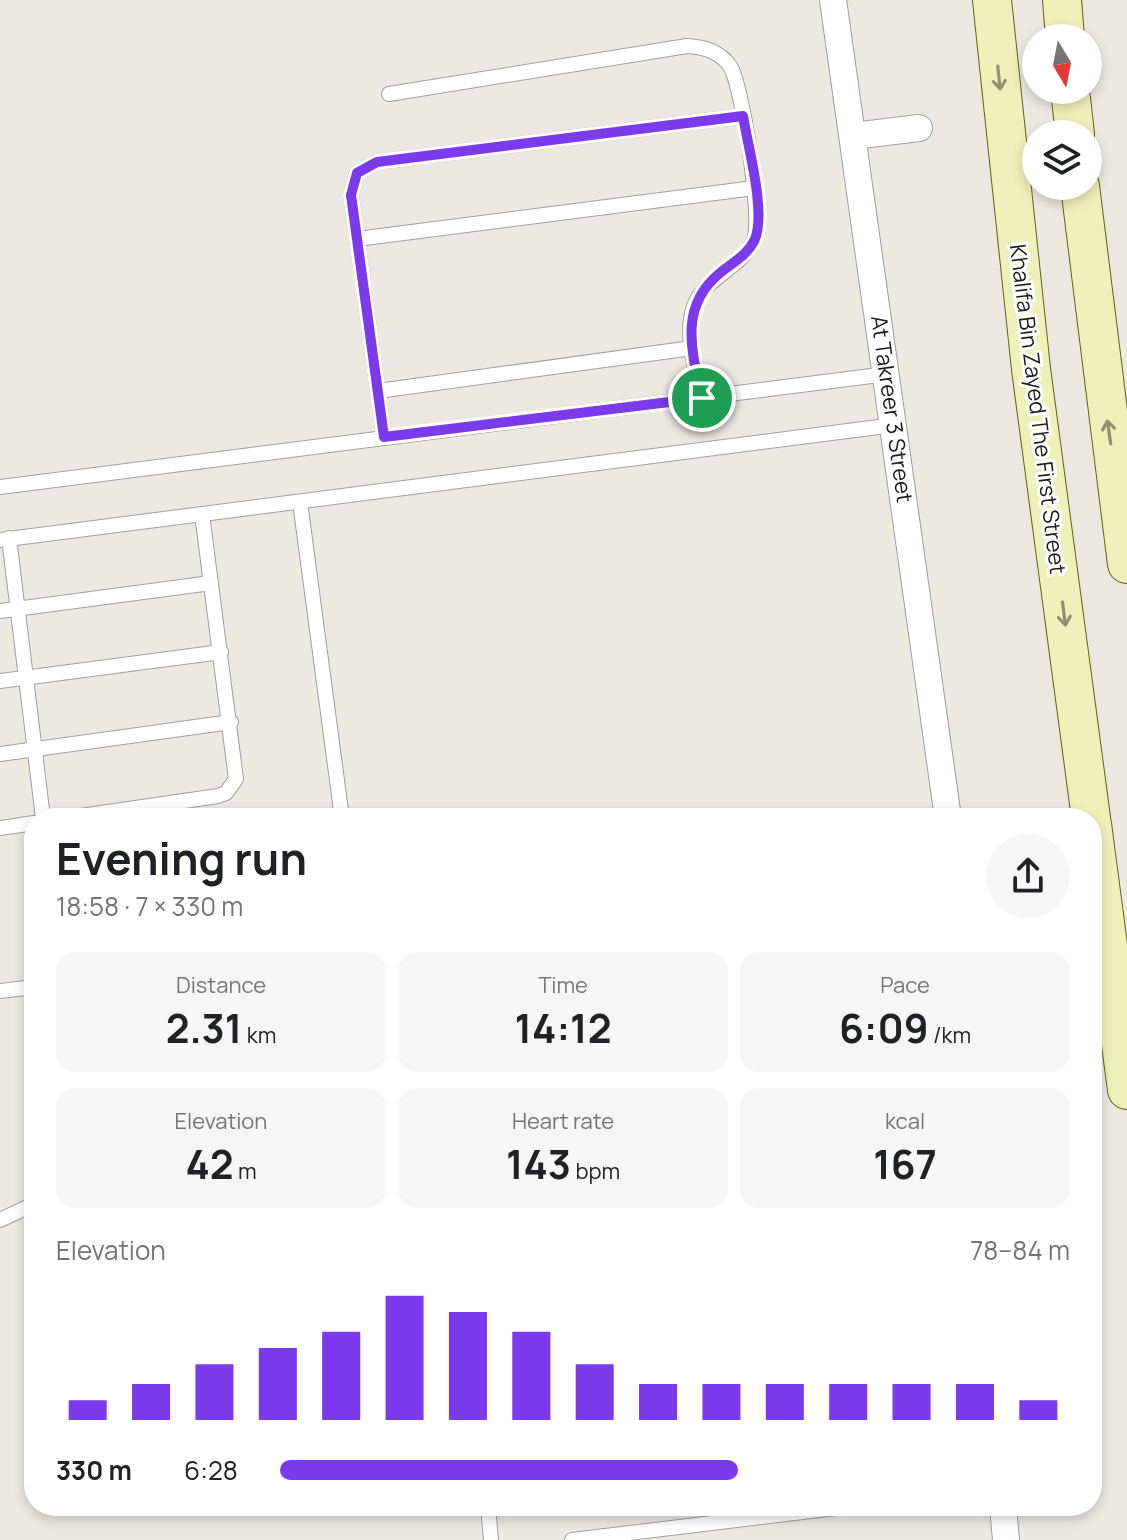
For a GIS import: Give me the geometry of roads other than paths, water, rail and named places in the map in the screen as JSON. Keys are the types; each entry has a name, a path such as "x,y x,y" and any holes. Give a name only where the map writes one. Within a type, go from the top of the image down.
{"main road":[{"name":"Khalifa Bin Zayed The First Street","path":"992,0 1031,369 1090,808"},
{"path":"1062,0 1064,24"},
{"path":"1082,200 1127,564"},
{"name":"Khalifa Bin Zayed The First Street","path":"1102,898 1127,1090"}],"street":[{"name":"At Takreer 3 Street","path":"833,0 947,808"},
{"path":"853,136 919,128"},
{"path":"1004,1516 1006,1540"}],"lane":[{"path":"389,94 700,46 723,57 731,67 743,116 758,212 755,238 740,259 702,291 693,309 689,329 702,398"},
{"path":"384,437 352,184 366,165 743,116"},
{"path":"357,239 754,188"},
{"path":"378,391 692,348"},
{"path":"0,487 887,374"},
{"path":"42,808 17,609 4,539 894,425"},
{"path":"300,502 341,808"},
{"path":"131,808 226,793 236,779 202,514"},
{"path":"0,611 211,583"},
{"path":"0,681 221,652"},
{"path":"0,754 231,722"},
{"path":"0,828 24,824"},
{"path":"0,991 24,988"},
{"path":"0,1220 24,1209"},
{"path":"489,1516 491,1540"},
{"path":"572,1540 770,1516"}]}
